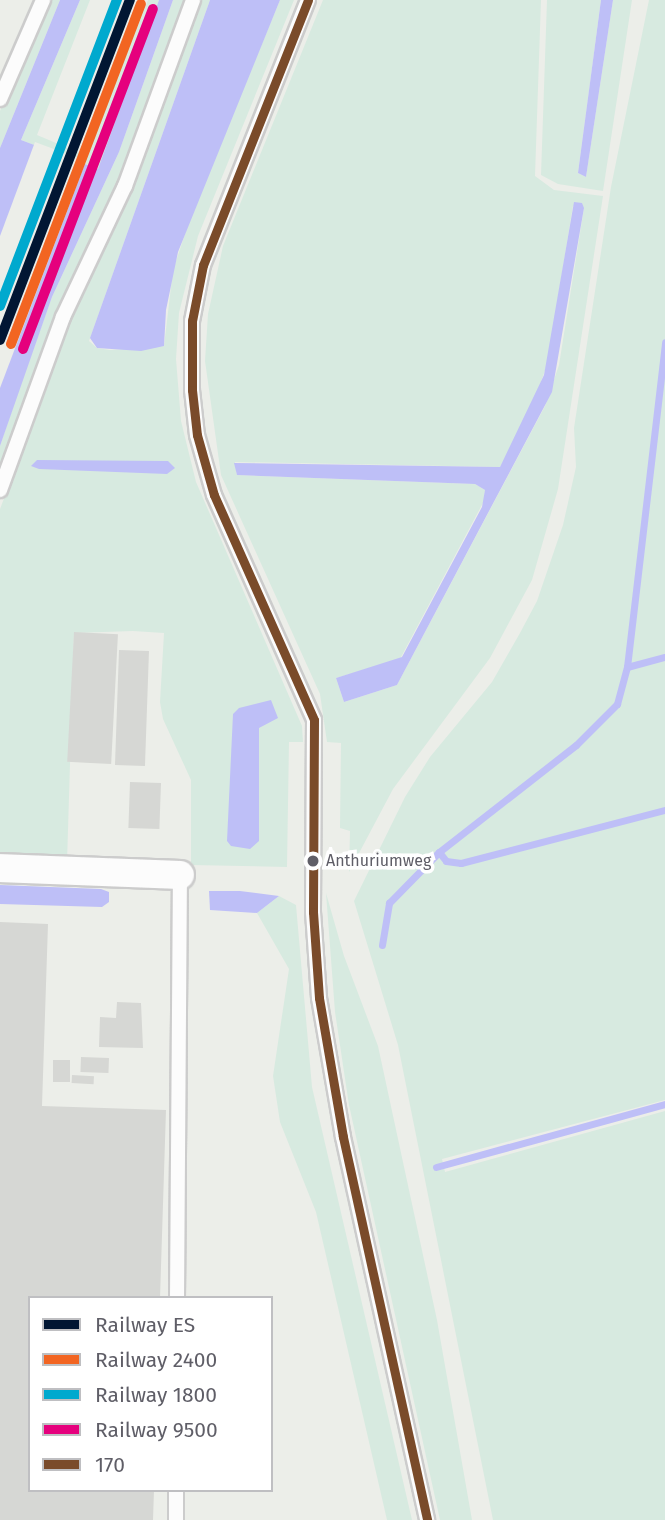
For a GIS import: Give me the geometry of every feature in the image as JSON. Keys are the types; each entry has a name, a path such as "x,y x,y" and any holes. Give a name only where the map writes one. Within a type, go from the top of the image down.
{"street":[{"path":"0,868 180,875"}],"lane":[{"path":"0,99 43,0"},
{"path":"0,490 64,317 125,187 193,0"},
{"path":"308,0 203,265 191,341 192,398 214,495 314,720 313,912 323,1024 343,1137 427,1520"},
{"path":"177,1296 180,875"},
{"path":"176,1492 176,1520"}],"green space":[{"path":"48,0 60,0 0,148 0,111"},
{"path":"80,0 90,0 37,135 87,156 148,0 159,0 98,170 21,140"},
{"path":"173,0 186,0 124,177 0,475 0,446 52,297 119,152"},
{"path":"201,0 210,0 89,341 97,348 110,350 164,346 173,270 192,213 280,0 294,0 198,236 179,313 176,359 181,421 196,482 302,726 303,742 289,742 287,867 191,865 191,780 163,719 160,702 164,633 133,631 74,633 67,863 0,860 0,509 71,321 138,173"},
{"path":"323,0 541,0 535,176 554,190 603,196 558,489 532,580 490,658 393,789 349,872 350,831 340,828 341,743 327,742 320,694 221,475 205,361 208,314 223,246","holes":["573,206 584,208 559,365 545,406 397,685 344,702 336,678 400,659 484,501 485,490 475,484 237,475 235,462 500,467 533,404 547,365"]},
{"path":"547,0 601,0 578,173 586,177 613,0 632,0 603,191 558,184 541,175"},
{"path":"649,0 665,0 665,1100 442,1159 445,1172 665,1111 665,1520 493,1520 398,1045 354,901 405,797 430,757 492,682 520,633 537,601 563,525 576,467 574,428 611,187"},
{"path":"326,893 344,956 378,1046 437,1320 472,1520 440,1520 349,1105 335,1012"},
{"path":"279,896 296,905 312,1087 412,1520 387,1520 316,1212 280,1122 273,1076 289,969 257,913"}],"water":[{"path":"60,0 80,0 21,140 98,169 159,0 173,0 119,152 52,297 0,446 0,148"},
{"path":"210,0 280,0 178,252 166,310 164,346 141,351 97,348 90,338"},
{"path":"601,0 613,0 586,177 578,173"},
{"path":"574,202 582,203 584,208 552,392 397,685 344,702 336,678 402,657 482,507 485,490 475,484 237,475 234,463 500,467 544,375"},
{"path":"37,460 168,461 175,468 167,474 39,469 31,466"},
{"path":"271,700 278,718 259,728 259,841 250,849 231,846 227,841 233,714 239,708"},
{"path":"0,885 101,889 109,892 109,902 102,907 0,904"},
{"path":"209,891 240,891 279,896 257,913 210,910"}],"pier":[{"path":"35,142 86,161 0,388 0,236"}],"building":[{"path":"74,632 118,634 111,764 67,762"},
{"path":"119,650 149,651 145,766 115,765"},
{"path":"130,782 161,783 159,829 128,828"},
{"path":"0,922 48,924 42,1106 166,1110 160,1296 28,1296 28,1492 154,1492 153,1520 0,1520"},
{"path":"117,1002 141,1003 143,1048 99,1047 100,1017 116,1018"},
{"path":"81,1057 109,1058 108,1073 80,1072"},
{"path":"53,1060 70,1060 70,1082 53,1082"},
{"path":"72,1075 94,1076 94,1084 72,1083"}],"waterway":[{"path":"382,945 389,903 439,852 576,745 617,704 627,667 665,342"},
{"path":"627,667 665,657"},
{"path":"439,852 446,861 461,863 665,810"},
{"path":"436,1167 665,1104"}],"rail line":[{"name":"1800","path":"0,306 117,0"},
{"name":"ES","path":"0,340 130,0"},
{"name":"2400","path":"11,344 141,4"},
{"name":"9500","path":"23,349 153,9"}],"transit line":[{"name":"170","path":"308,0 203,265 192,321 192,390 197,435 214,495 314,720 313,912 319,998 343,1137 427,1520"}],"place":[{"name":"Anthuriumweg","path":"313,861"}]}
